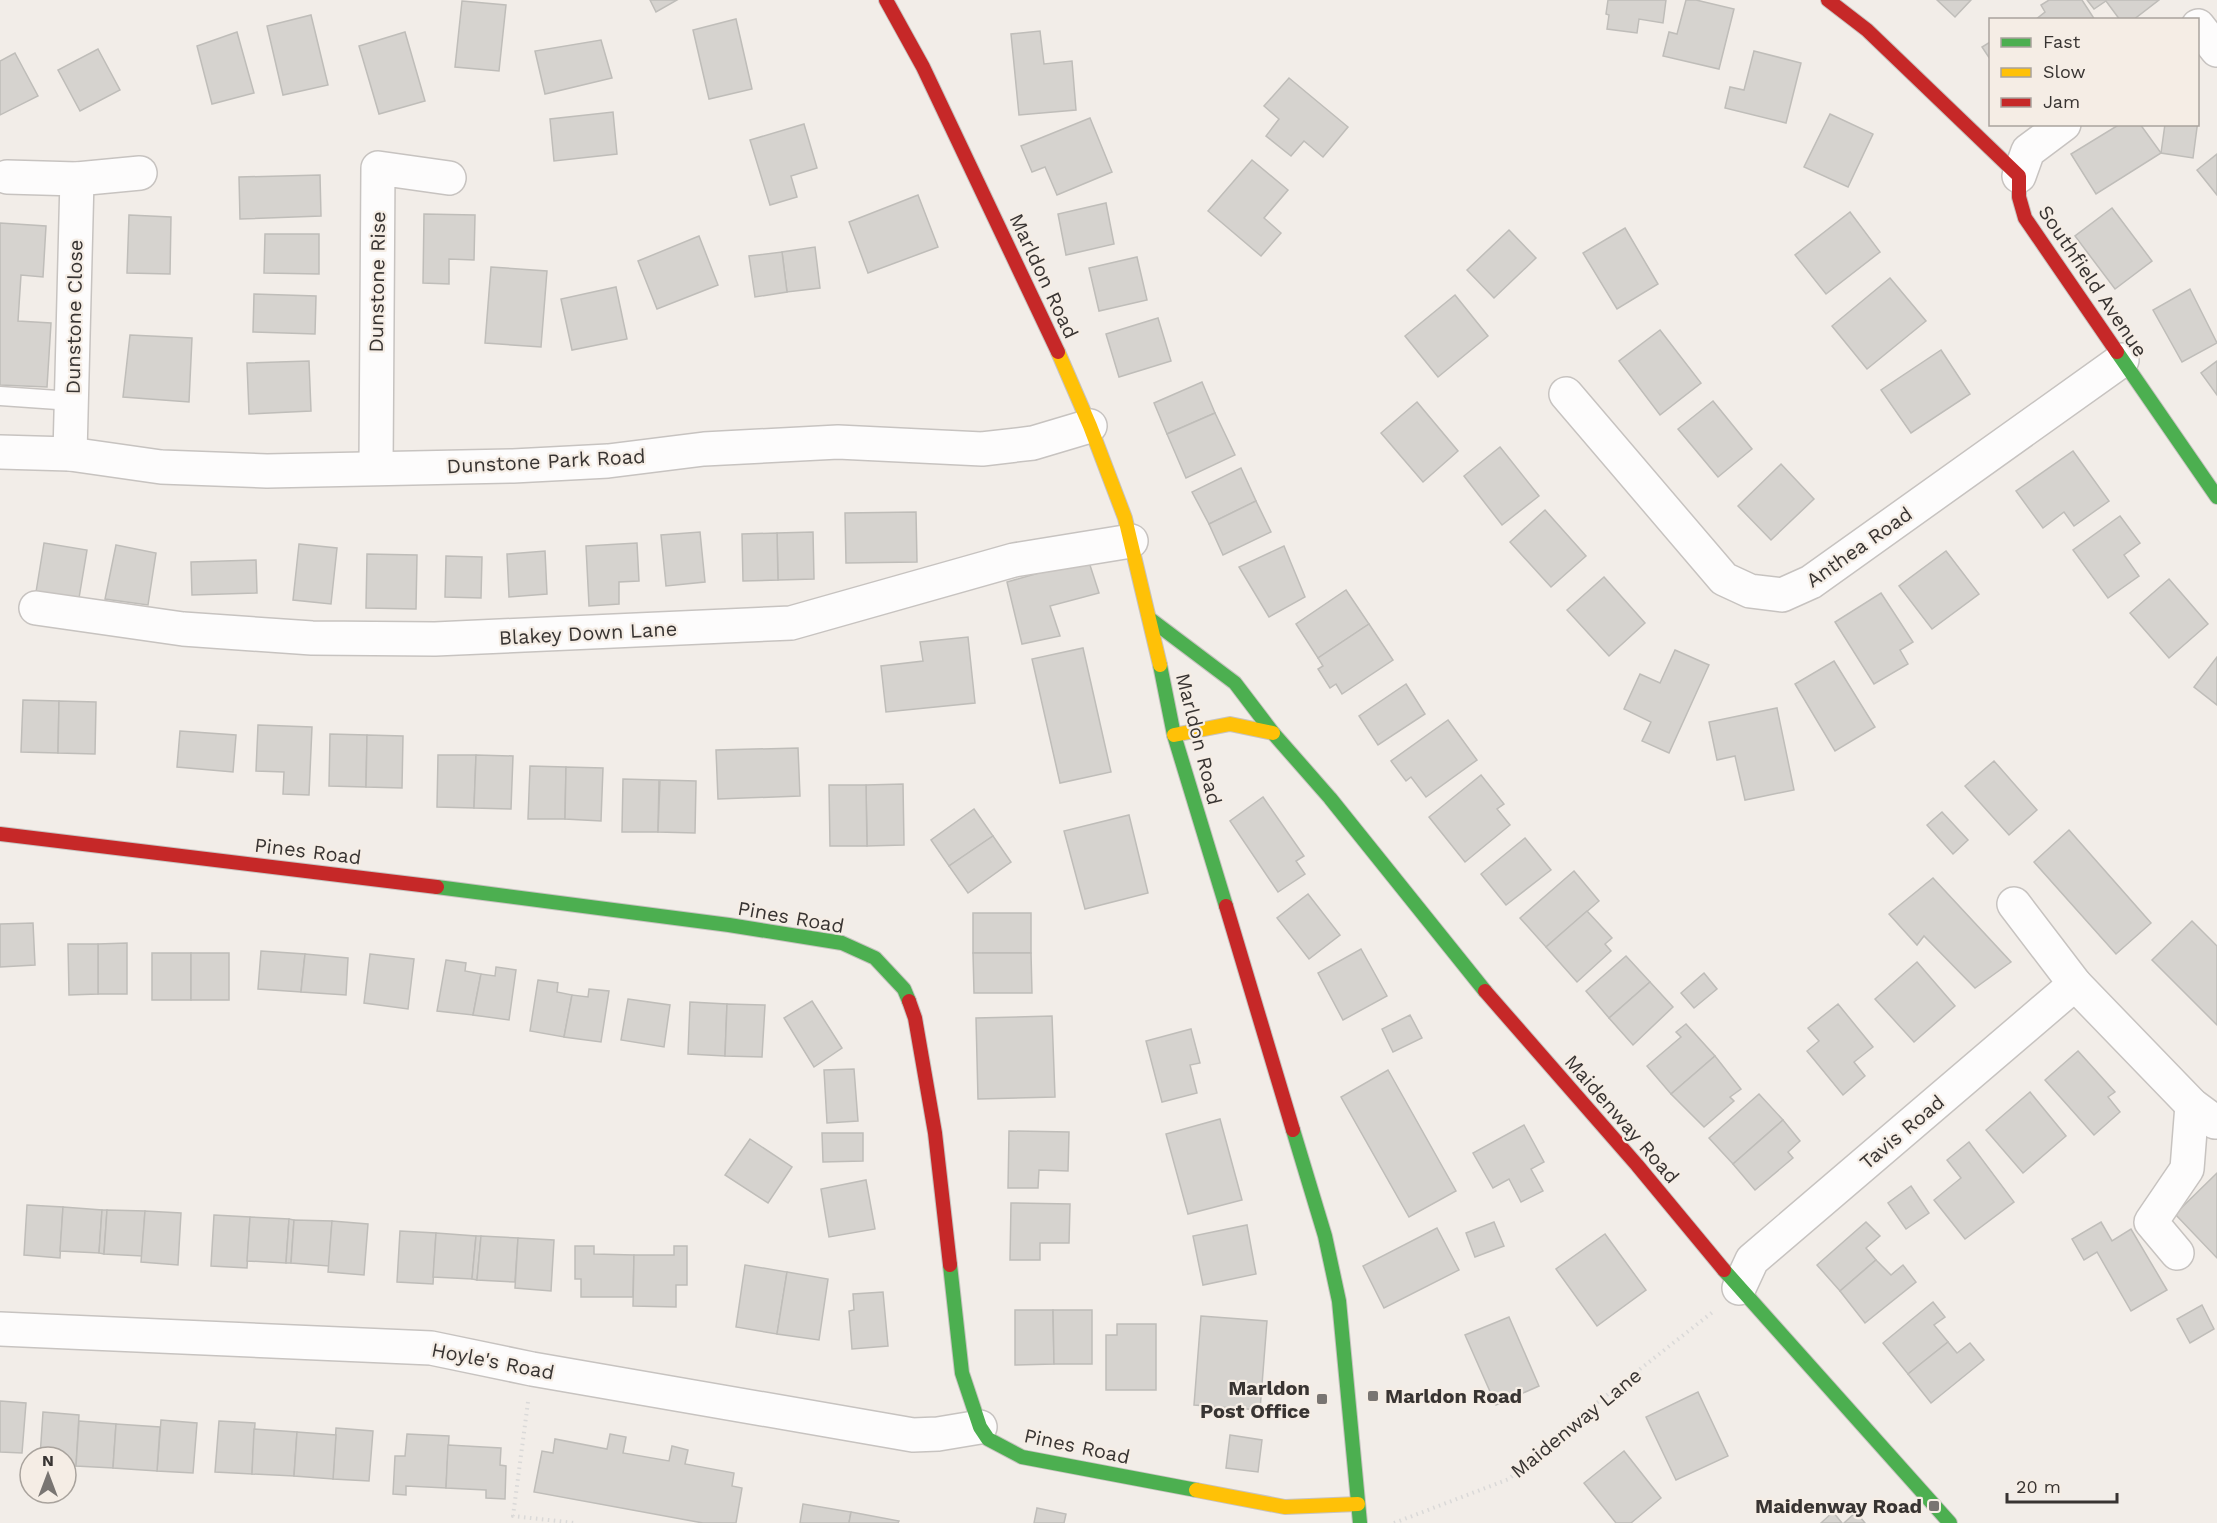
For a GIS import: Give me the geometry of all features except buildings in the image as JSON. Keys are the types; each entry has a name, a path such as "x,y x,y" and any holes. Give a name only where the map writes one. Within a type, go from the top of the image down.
{"street":[{"name":"Marldon Road","path":"886,0 923,66 1042,316 1090,426 1121,508 1150,618 1174,735 1325,1236 1339,1300 1360,1523"},
{"path":"1828,0 1867,30 2019,176 2028,151 2061,126"},
{"path":"2199,25 2217,14"},
{"path":"2199,27 2217,50"},
{"name":"Dunstone Rise","path":"376,468 369,164 449,178"},
{"path":"7,177 77,179 140,173"},
{"name":"Southfield Avenue","path":"2019,176 2019,197 2025,218 2217,497"},
{"name":"Dunstone Close","path":"70,454 77,179"},
{"name":"Anthea Road","path":"1566,394 1724,579 1750,591 1782,595 1811,582 2122,360"},
{"name":"Dunstone Park Road","path":"0,452 70,454 161,467 267,471 513,466 608,461 704,449 838,442 982,449 1033,443 1090,426"},
{"name":"Blakey Down Lane","path":"36,608 183,629 312,638 435,639 791,623 1014,561 1131,541"},
{"name":"Maidenway Road","path":"1150,618 1235,683 1273,733 1330,798 1500,1009 1637,1165 1739,1288 1950,1523"},
{"path":"1174,735 1230,724 1273,733"},
{"name":"Pines Road","path":"0,834 358,876 729,925 842,943 875,958 904,988 915,1018 935,1133 962,1373 980,1427 988,1439 1022,1457 1285,1507 1358,1504"},
{"path":"2014,904 2075,984 2204,1114 2187,1169 2151,1222 2177,1253"},
{"name":"Tavis Road","path":"1739,1288 1752,1260 2075,984"},
{"name":"Hoyle's Road","path":"0,1329 431,1348 532,1369 913,1435 938,1434 980,1427"}],"lane":[{"path":"0,396 72,401"}],"path":[{"name":"Maidenway Lane","path":"1393,1523 1509,1479 1570,1424 1702,1323 1739,1288"},
{"path":"526,1421 513,1516 575,1523"}],"traffic: fast":[{"path":"2117,352 2217,497"},
{"path":"1150,619 1235,683 1273,733 1330,798 1485,991"},
{"path":"1160,665 1174,735 1226,906"},
{"path":"437,887 729,925 842,943 875,958 904,989 909,1001"},
{"path":"1293,1130 1325,1236 1339,1301 1360,1523"},
{"path":"950,1265 962,1373 980,1427 988,1439 1022,1457 1196,1490"},
{"path":"1724,1270 1950,1523"}],"traffic: slow":[{"path":"1058,352 1090,426 1125,518 1160,665"},
{"path":"1174,735 1230,724 1273,733"},
{"path":"1196,1490 1285,1507 1358,1504"}],"traffic: jam":[{"path":"886,0 923,67 1058,352"},
{"path":"1828,0 1867,30 2019,176 2019,197 2025,218 2117,352"},
{"path":"0,834 437,887"},
{"path":"1226,906 1293,1130"},
{"path":"1485,991 1637,1165 1724,1270"},
{"path":"909,1001 915,1018 935,1133 950,1265"}],"place":[{"name":"Marldon Road","path":"1373,1396"},
{"name":"Marldon Post Office","path":"1322,1399"},
{"name":"Maidenway Road","path":"1934,1506"}]}
